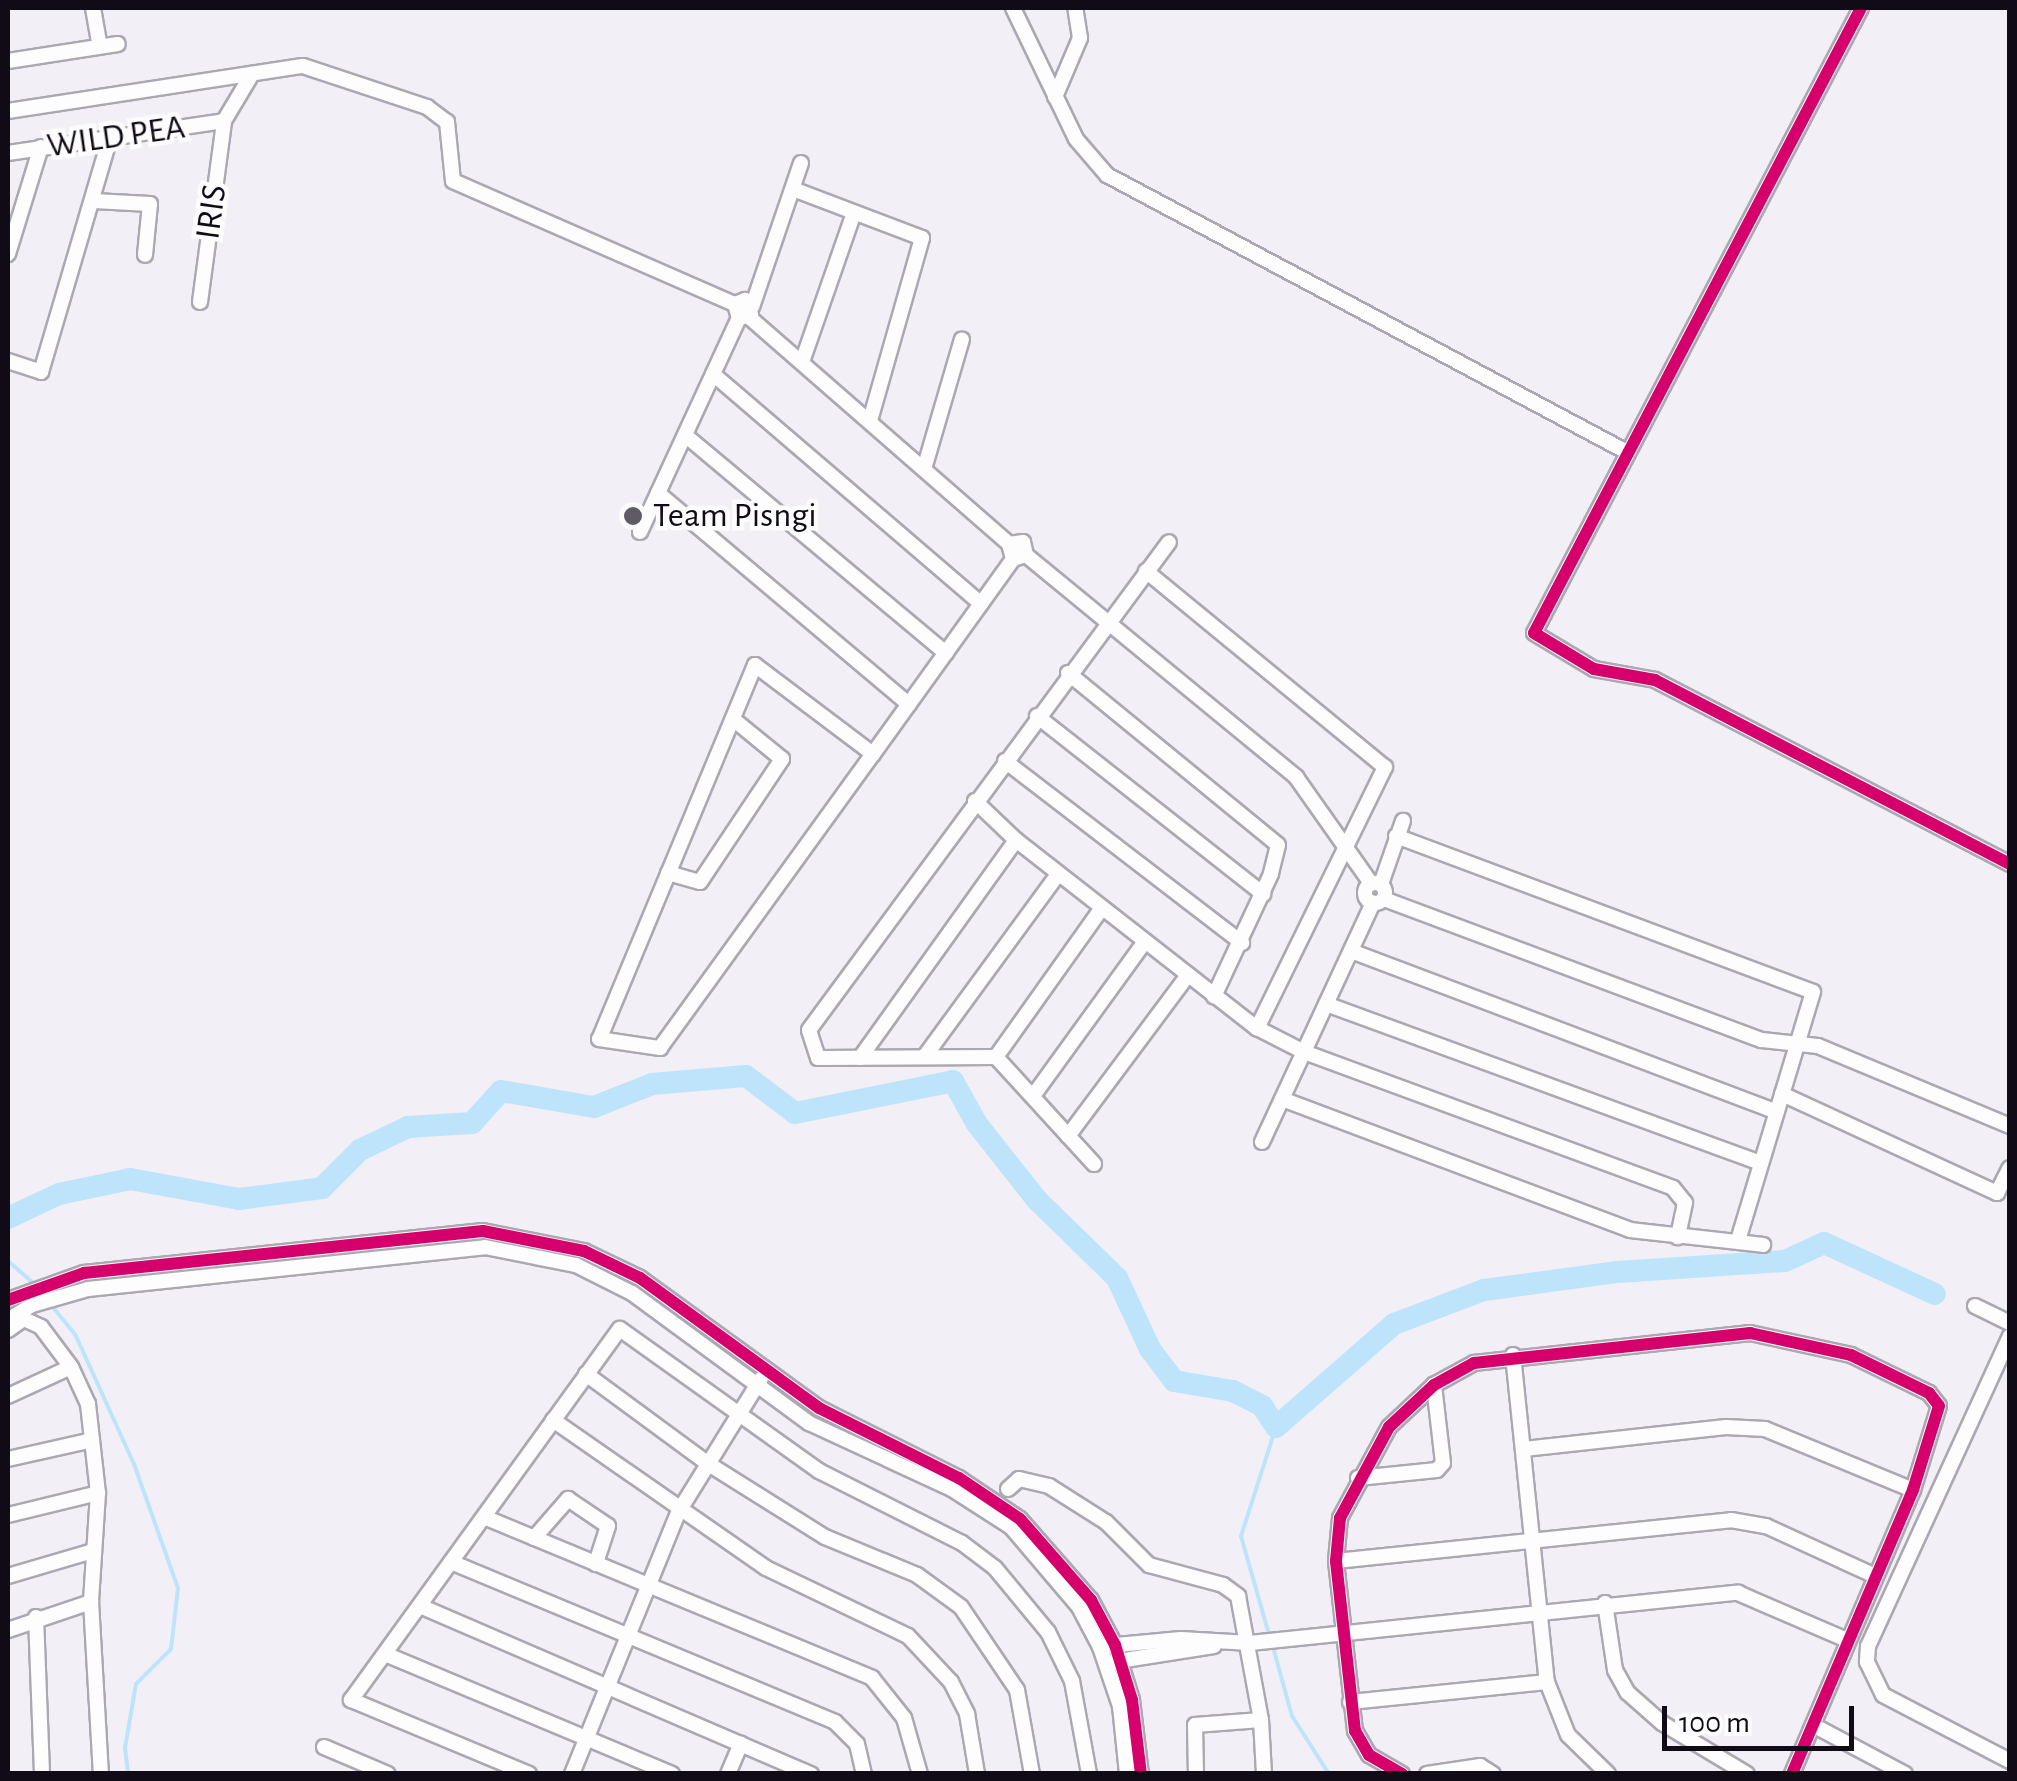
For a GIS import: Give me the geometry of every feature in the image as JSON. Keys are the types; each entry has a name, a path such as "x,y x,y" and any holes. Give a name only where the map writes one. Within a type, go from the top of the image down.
{"street":[{"path":"94,8 100,46"},
{"path":"1013,8 1055,98 1092,162 1107,175 1625,451"},
{"path":"1055,98 1080,38 1075,8"},
{"path":"1861,8 1625,451 1534,633 1594,668 1655,680 2010,864"},
{"path":"8,60 118,44"},
{"path":"8,111 303,66 428,107 446,122 453,181 744,311 1016,553 1296,777 1377,892 1762,1040 1818,1046 2010,1126"},
{"path":"224,121 252,74"},
{"name":"WILD PEA","path":"8,152 224,121"},
{"name":"IRIS","path":"200,302 224,121"},
{"path":"8,361 41,372 110,137"},
{"path":"8,254 42,147"},
{"path":"640,532 744,311 801,163"},
{"path":"793,189 922,238 870,421"},
{"path":"94,201 150,204 145,255"},
{"path":"802,362 854,213"},
{"path":"924,469 962,340"},
{"path":"713,374 981,604"},
{"path":"685,435 946,653"},
{"path":"658,493 909,704"},
{"path":"1094,1164 996,1056 818,1058 809,1030 1103,624 1169,542"},
{"path":"873,754 755,665 599,1039 660,1048 873,754 946,653 1016,553"},
{"path":"1146,571 1385,767 1257,1028"},
{"path":"1068,673 1278,845 1263,894 1214,996"},
{"path":"1037,716 1263,894"},
{"path":"668,873 700,882 782,759 732,720"},
{"path":"1005,761 1242,943"},
{"path":"976,801 1058,874 1257,1028 1304,1052 1673,1188 1685,1203 1678,1237"},
{"path":"1262,1142 1377,892 1400,828 1814,992 1738,1242"},
{"path":"860,1058 1016,840"},
{"path":"926,1056 1058,874"},
{"path":"996,1056 1102,908"},
{"path":"1033,1096 1145,941"},
{"path":"1351,951 1777,1112"},
{"path":"1068,1136 1188,975"},
{"path":"1326,1004 1760,1163"},
{"path":"1782,1094 1998,1193 2010,1168"},
{"path":"1282,1099 1630,1230 1763,1245"},
{"path":"8,1300 84,1274 483,1231 535,1238 614,1264 765,1372 1020,1518 1091,1600 1113,1661 1141,1774"},
{"path":"8,1320 32,1304 88,1290 484,1247 530,1253 604,1277 850,1447 952,1489 1011,1527 1108,1646"},
{"path":"1975,1306 2010,1323"},
{"path":"8,1330 24,1319 41,1328 71,1367 88,1404 98,1493 91,1602 101,1774"},
{"path":"530,1774 351,1700 620,1328 736,1416 819,1471 962,1543 994,1568 1048,1632 1072,1681 1089,1774"},
{"path":"1402,1774 1361,1745 1350,1702 1336,1561 1340,1518 1358,1478 1389,1427 1434,1385 1474,1363 1513,1355 1750,1333 1851,1355 1928,1393 1939,1406 1914,1490 1792,1774"},
{"path":"2010,1336 1868,1646 1868,1662 1883,1695 2010,1761"},
{"path":"1513,1355 1547,1682 1568,1735 1608,1774"},
{"path":"8,1396 71,1367"},
{"path":"572,1774 680,1512 765,1372"},
{"path":"586,1374 706,1464 824,1537 917,1575 961,1607 1018,1690 1032,1774"},
{"path":"1358,1478 1437,1470 1444,1463 1434,1385"},
{"path":"553,1420 680,1512 766,1568 908,1636 941,1669 967,1714 977,1774"},
{"path":"1524,1449 1726,1427 1765,1430 1914,1490"},
{"path":"8,1459 92,1440"},
{"path":"1008,1489 1019,1479 1049,1486 1106,1522 1149,1565 1223,1585 1238,1596 1250,1643 1264,1774"},
{"path":"8,1515 98,1493"},
{"path":"534,1538 568,1499 608,1526 596,1564"},
{"path":"484,1516 872,1678 904,1718 920,1774"},
{"path":"1336,1561 1731,1520 1766,1526 1875,1576"},
{"path":"8,1576 93,1552"},
{"path":"451,1562 626,1640 835,1722 857,1744 864,1774"},
{"path":"1108,1646 1166,1648 1250,1643 1605,1603 1738,1593 1847,1640"},
{"path":"8,1630 36,1617 91,1602"},
{"path":"1605,1603 1615,1670 1628,1693 1662,1723 1747,1774"},
{"path":"420,1606 811,1774"},
{"path":"36,1617 42,1774"},
{"path":"1113,1661 1166,1648"},
{"path":"385,1654 672,1774"},
{"path":"1113,1661 1127,1774"},
{"path":"1350,1702 1547,1682"},
{"path":"1196,1774 1195,1725 1261,1720"},
{"path":"1812,1725 1902,1773"},
{"path":"728,1774 741,1744"},
{"path":"324,1747 388,1774"},
{"path":"1427,1774 1480,1766 1493,1774"}],"waterway":[{"path":"8,1218 59,1194 130,1179 239,1199 322,1188 360,1150 408,1127 472,1123 501,1091 594,1107 652,1084 746,1076 795,1113 953,1081 977,1124 1037,1200 1117,1278 1150,1349 1174,1381 1233,1391 1262,1406 1276,1427 1394,1324 1484,1290 1618,1272 1785,1261 1824,1243 1935,1294"},
{"path":"8,1261 37,1286"},
{"path":"52,1306 75,1334 134,1464 178,1588 171,1649 136,1684 125,1748 128,1774"},
{"path":"1270,1638 1241,1536 1276,1427"},
{"path":"1273,1647 1292,1716 1329,1774"}],"cycle path":[{"path":"1861,8 1534,633 1594,669 1655,680 2010,864"},
{"path":"8,1300 84,1273 483,1231 584,1251 640,1278 819,1408 959,1478 1020,1519 1091,1600 1115,1645 1132,1700 1141,1774"},
{"path":"1402,1774 1369,1755 1355,1731 1336,1561 1340,1518 1389,1427 1434,1385 1474,1363 1750,1333 1851,1355 1929,1393 1939,1406 1913,1490 1792,1774"}],"place":[{"name":"Team Pisngi","path":"633,516"}]}
